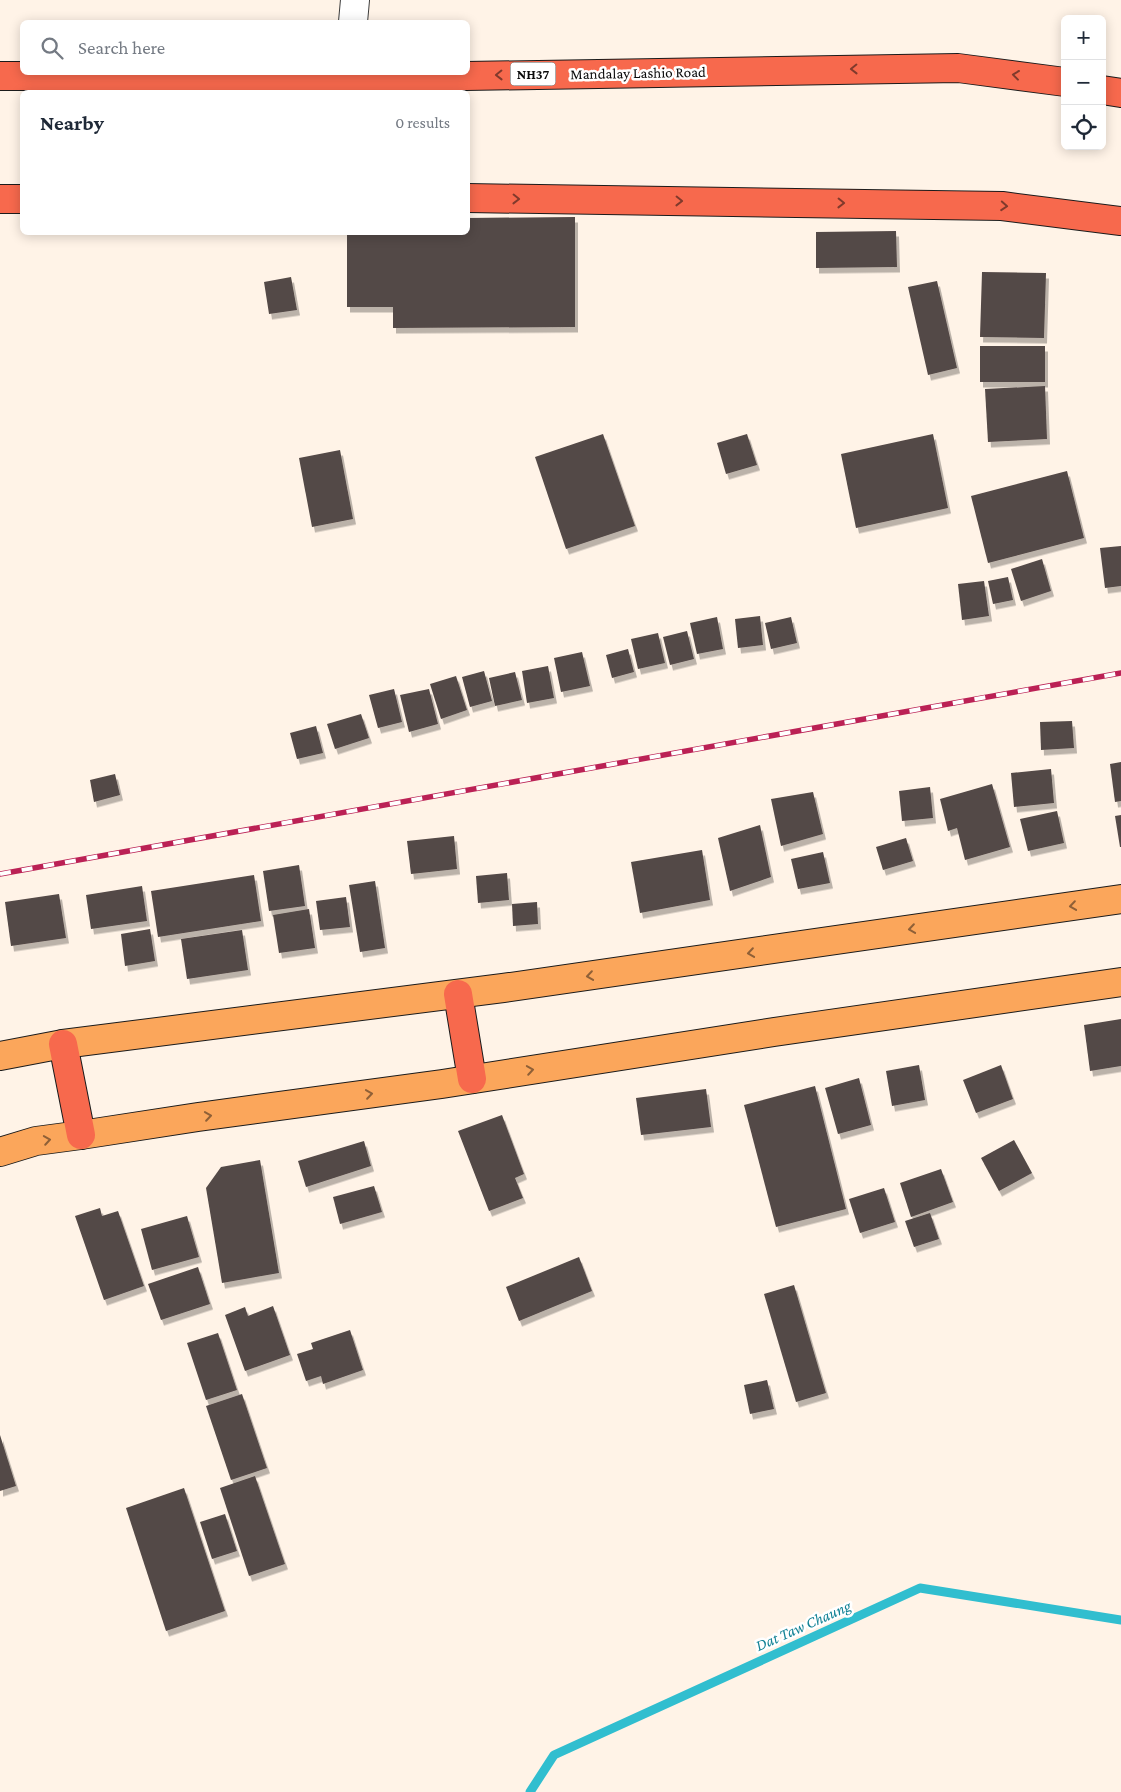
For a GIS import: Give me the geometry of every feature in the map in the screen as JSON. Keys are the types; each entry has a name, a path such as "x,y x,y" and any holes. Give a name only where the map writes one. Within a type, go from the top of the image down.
{"highway":[{"name":"Mandalay Lashio Road","path":"0,76 205,76 348,81 958,68 1061,81"},
{"path":"1106,91 1121,94"},
{"path":"470,198 1002,206 1121,221"},
{"path":"0,199 20,199"},
{"path":"458,994 472,1079"},
{"path":"63,1044 81,1135"}],"main road":[{"path":"0,1056 63,1044 458,994 1121,899"},
{"path":"0,1152 36,1142 81,1135 472,1079 774,1032 1121,982"}],"street":[{"path":"353,20 355,0"}],"building":[{"path":"575,217 575,327 393,328 393,307 347,307 347,235 470,235 470,218"},
{"path":"896,231 897,267 816,268 816,232"},
{"path":"982,272 1046,273 1044,338 980,337"},
{"path":"291,277 297,310 269,314 264,282"},
{"path":"937,281 957,368 928,375 908,287"},
{"path":"980,346 1045,346 1045,382 980,382"},
{"path":"1045,386 1047,439 988,442 985,389"},
{"path":"603,434 635,526 566,549 535,457"},
{"path":"747,434 757,465 726,474 717,443"},
{"path":"933,434 948,508 856,528 841,454"},
{"path":"340,450 353,519 312,527 299,458"},
{"path":"1067,471 1084,538 988,563 971,496"},
{"path":"1121,546 1121,586 1105,588 1100,548"},
{"path":"1042,559 1051,591 1021,601 1011,569"},
{"path":"1008,577 1013,600 993,604 988,581"},
{"path":"984,581 989,616 962,620 958,584"},
{"path":"760,616 763,645 738,648 735,619"},
{"path":"717,617 723,649 697,654 690,623"},
{"path":"791,617 797,643 771,649 765,623"},
{"path":"687,631 694,659 670,665 663,637"},
{"path":"658,633 665,663 638,669 631,639"},
{"path":"628,649 634,672 612,678 606,655"},
{"path":"582,652 590,686 561,692 554,658"},
{"path":"548,666 554,698 527,703 522,671"},
{"path":"484,671 492,701 470,707 462,677"},
{"path":"515,672 522,700 495,706 489,678"},
{"path":"456,676 467,710 441,719 430,684"},
{"path":"394,689 402,722 378,728 369,695"},
{"path":"429,689 438,724 409,732 400,695"},
{"path":"361,714 369,738 335,749 327,724"},
{"path":"1072,721 1074,748 1041,750 1040,722"},
{"path":"316,726 323,753 297,759 290,733"},
{"path":"1121,762 1121,801 1115,802 1110,764"},
{"path":"1051,769 1054,803 1014,807 1011,773"},
{"path":"115,774 120,795 94,802 90,780"},
{"path":"992,784 1010,847 965,860 957,828 948,831 940,799"},
{"path":"930,787 933,818 902,821 899,791"},
{"path":"813,792 823,834 781,846 771,799"},
{"path":"1057,811 1064,843 1028,851 1020,819"},
{"path":"1121,815 1121,847 1120,847 1115,816"},
{"path":"760,825 771,877 730,891 718,838"},
{"path":"454,836 457,869 411,874 407,841"},
{"path":"906,838 913,861 883,870 876,847"},
{"path":"702,850 710,900 640,913 631,862"},
{"path":"823,852 830,883 798,889 791,859"},
{"path":"299,865 305,906 269,911 263,871"},
{"path":"507,873 509,900 478,903 476,876"},
{"path":"254,875 261,921 158,937 151,891"},
{"path":"375,881 385,948 360,952 349,885"},
{"path":"142,886 147,921 91,929 86,895"},
{"path":"59,894 66,938 11,946 5,902"},
{"path":"346,897 350,927 320,930 316,901"},
{"path":"537,902 538,924 513,926 512,904"},
{"path":"309,909 315,948 279,953 273,915"},
{"path":"150,929 155,961 125,966 121,934"},
{"path":"242,930 248,970 187,979 181,939"},
{"path":"1121,1019 1121,1066 1090,1071 1084,1025"},
{"path":"919,1065 925,1100 892,1106 886,1071"},
{"path":"1001,1065 1013,1099 976,1113 963,1080"},
{"path":"859,1078 871,1125 838,1134 825,1088"},
{"path":"815,1086 846,1209 776,1227 744,1105"},
{"path":"706,1089 711,1127 641,1135 636,1098"},
{"path":"502,1115 524,1174 515,1178 523,1198 489,1211 458,1131"},
{"path":"1014,1140 1032,1173 999,1191 981,1158"},
{"path":"364,1141 371,1166 306,1187 298,1161"},
{"path":"260,1160 279,1273 222,1283 206,1188 221,1167"},
{"path":"941,1169 953,1202 911,1217 900,1183"},
{"path":"374,1186 382,1212 340,1224 333,1197"},
{"path":"884,1188 895,1222 860,1233 849,1199"},
{"path":"100,1208 102,1216 118,1211 144,1286 104,1300 75,1216"},
{"path":"930,1213 939,1239 914,1247 905,1221"},
{"path":"187,1216 199,1257 152,1270 141,1229"},
{"path":"579,1257 592,1291 519,1321 506,1287"},
{"path":"198,1267 210,1304 161,1320 148,1284"},
{"path":"794,1285 826,1393 796,1402 764,1294"},
{"path":"273,1306 290,1355 245,1371 225,1315 245,1307 248,1316"},
{"path":"350,1330 363,1370 323,1384 321,1376 306,1381 297,1354 313,1349 311,1343"},
{"path":"218,1333 237,1390 206,1400 187,1343"},
{"path":"767,1380 774,1409 750,1414 744,1385"},
{"path":"242,1394 267,1468 231,1480 206,1406"},
{"path":"0,1435 16,1486 0,1491"},
{"path":"255,1476 285,1564 249,1576 220,1488"},
{"path":"184,1488 225,1611 166,1631 126,1508"},
{"path":"225,1514 237,1551 212,1559 200,1522"}],"waterway":[{"name":"Dat Taw Chaung","path":"530,1792 554,1755 920,1588 1121,1620"}],"railway":[{"path":"0,874 1121,673"}]}
